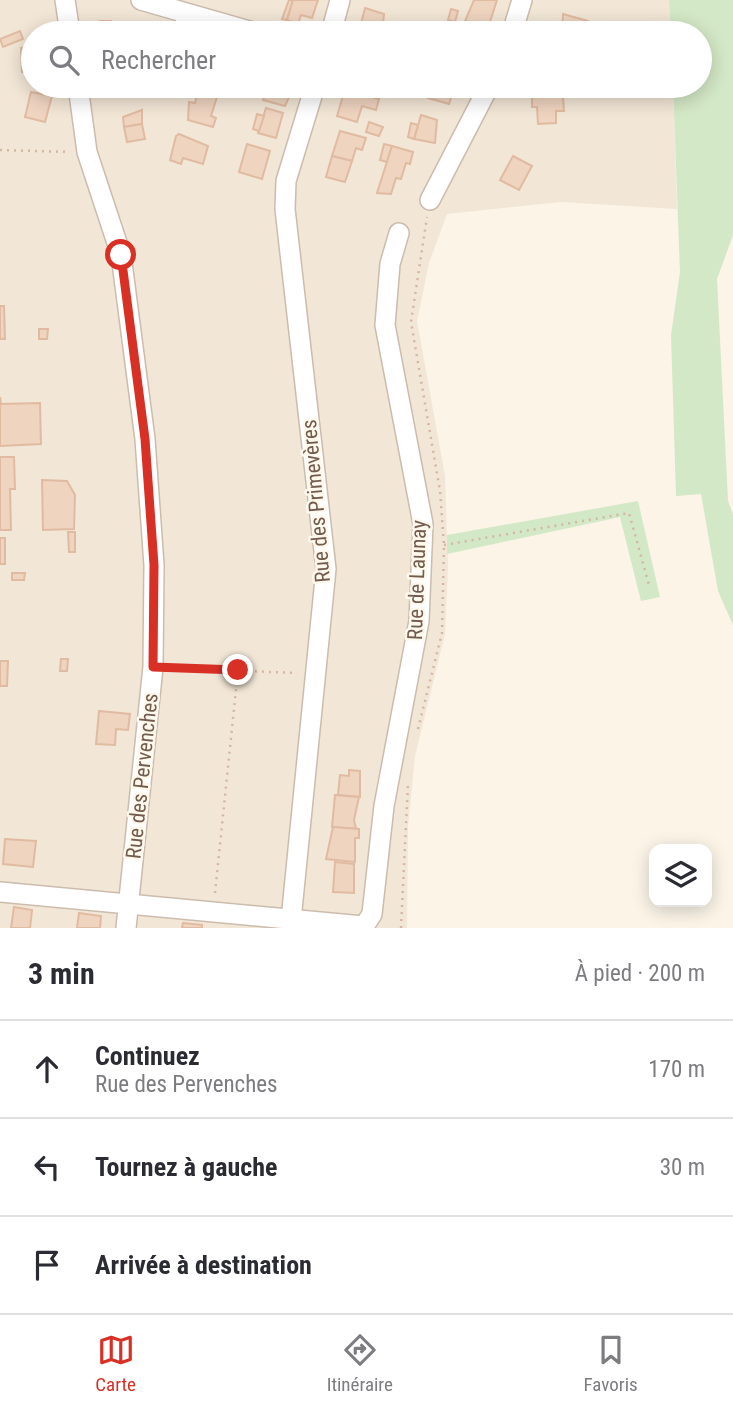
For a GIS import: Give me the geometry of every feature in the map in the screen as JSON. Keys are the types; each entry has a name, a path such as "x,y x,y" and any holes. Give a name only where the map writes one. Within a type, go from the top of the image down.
{"street":[{"path":"65,0 68,21"},
{"path":"141,0 213,21"},
{"path":"334,21 340,0"},
{"path":"516,21 522,0"},
{"path":"186,21 188,14"},
{"name":"Rue des Pervenches","path":"80,98 87,152 121,255 141,412 154,565 153,667 126,928"},
{"name":"Rue des Primevères","path":"291,920 318,674 326,569 285,209 286,181 311,98"},
{"path":"430,200 483,98"},
{"name":"Rue de Launay","path":"363,927 372,914 384,807 419,621 423,524 385,325 390,264 399,233"},
{"path":"0,892 363,927"}],"path":[{"path":"0,150 87,152"},
{"path":"444,545 629,513 649,585"},
{"path":"153,667 318,674"},
{"path":"213,912 238,670"}],"shaded area":[{"path":"0,0 669,0 670,21 21,21 21,98 673,98 677,209 561,202 447,214 429,263 417,321 445,476 448,568 445,634 415,756 408,826 407,928 0,928"}],"green space":[{"path":"669,0 733,0 733,235 717,279 728,501 733,514 733,625 718,591 701,494 676,496 671,335 680,272 673,98 712,98 712,21 670,21"},
{"path":"638,501 660,597 641,601 620,517 447,554 447,535"}],"building":[{"path":"289,0 293,0 287,20 282,19"},
{"path":"293,0 318,0 312,18 301,15 299,21 287,20"},
{"path":"474,0 497,0 490,21 465,21"},
{"path":"365,8 384,14 383,21 362,21"},
{"path":"451,9 458,11 455,21 448,20"},
{"path":"563,14 588,21 563,21"},
{"path":"20,31 21,34 21,40 3,47 0,39"},
{"path":"30,98 51,98 45,122 25,117"},
{"path":"196,98 217,98 211,116 216,118 213,127 188,120 189,102 195,103"},
{"path":"264,98 289,98 285,106 263,100"},
{"path":"342,98 379,99 376,110 362,106 357,122 337,116"},
{"path":"428,98 451,98 449,104"},
{"path":"532,98 563,98 564,111 556,111 556,123 538,124 537,107 532,107"},
{"path":"266,108 283,113 276,138 258,133"},
{"path":"142,110 142,124 124,127 123,117"},
{"path":"257,114 264,116 259,131 253,129"},
{"path":"421,115 437,120 435,143 414,139"},
{"path":"369,122 383,127 379,136 366,132"},
{"path":"411,123 418,125 414,139 408,137"},
{"path":"142,124 145,139 127,142 124,127"},
{"path":"340,131 366,138 362,150 356,148 352,161 332,156"},
{"path":"179,134 208,146 203,164 183,158 181,164 170,160 176,136"},
{"path":"247,144 270,151 262,179 239,172"},
{"path":"384,144 392,146 387,162 380,160"},
{"path":"392,146 413,152 410,164 406,163 401,179 396,178 391,194 377,193"},
{"path":"332,156 352,161 345,182 326,177"},
{"path":"513,156 532,166 519,190 500,180"},
{"path":"0,306 4,306 5,339 0,339"},
{"path":"39,329 48,329 47,339 39,339"},
{"path":"0,397 1,404 40,403 41,444 0,446"},
{"path":"0,457 14,457 15,489 10,489 11,530 0,530"},
{"path":"42,480 67,481 75,495 74,529 43,530"},
{"path":"68,532 75,532 75,552 69,552"},
{"path":"0,538 5,538 5,564 0,564"},
{"path":"12,573 25,573 24,580 12,580"},
{"path":"61,659 68,659 67,671 60,671"},
{"path":"0,661 8,661 7,686 0,686"},
{"path":"99,711 130,714 128,730 116,729 115,745 96,744"},
{"path":"349,770 360,771 360,797 338,795 340,775 349,776"},
{"path":"335,795 359,797 354,820 356,829 332,827"},
{"path":"333,827 359,829 359,838 355,838 355,862 326,859"},
{"path":"5,839 36,841 33,867 3,864"},
{"path":"335,862 354,864 354,893 333,892"},
{"path":"14,907 32,910 30,928 11,928"},
{"path":"79,913 101,916 100,928 77,928"},
{"path":"183,923 202,925 202,928 182,928"}],"route":[{"path":"121,255 145,439 154,565 153,667 238,670"}]}
